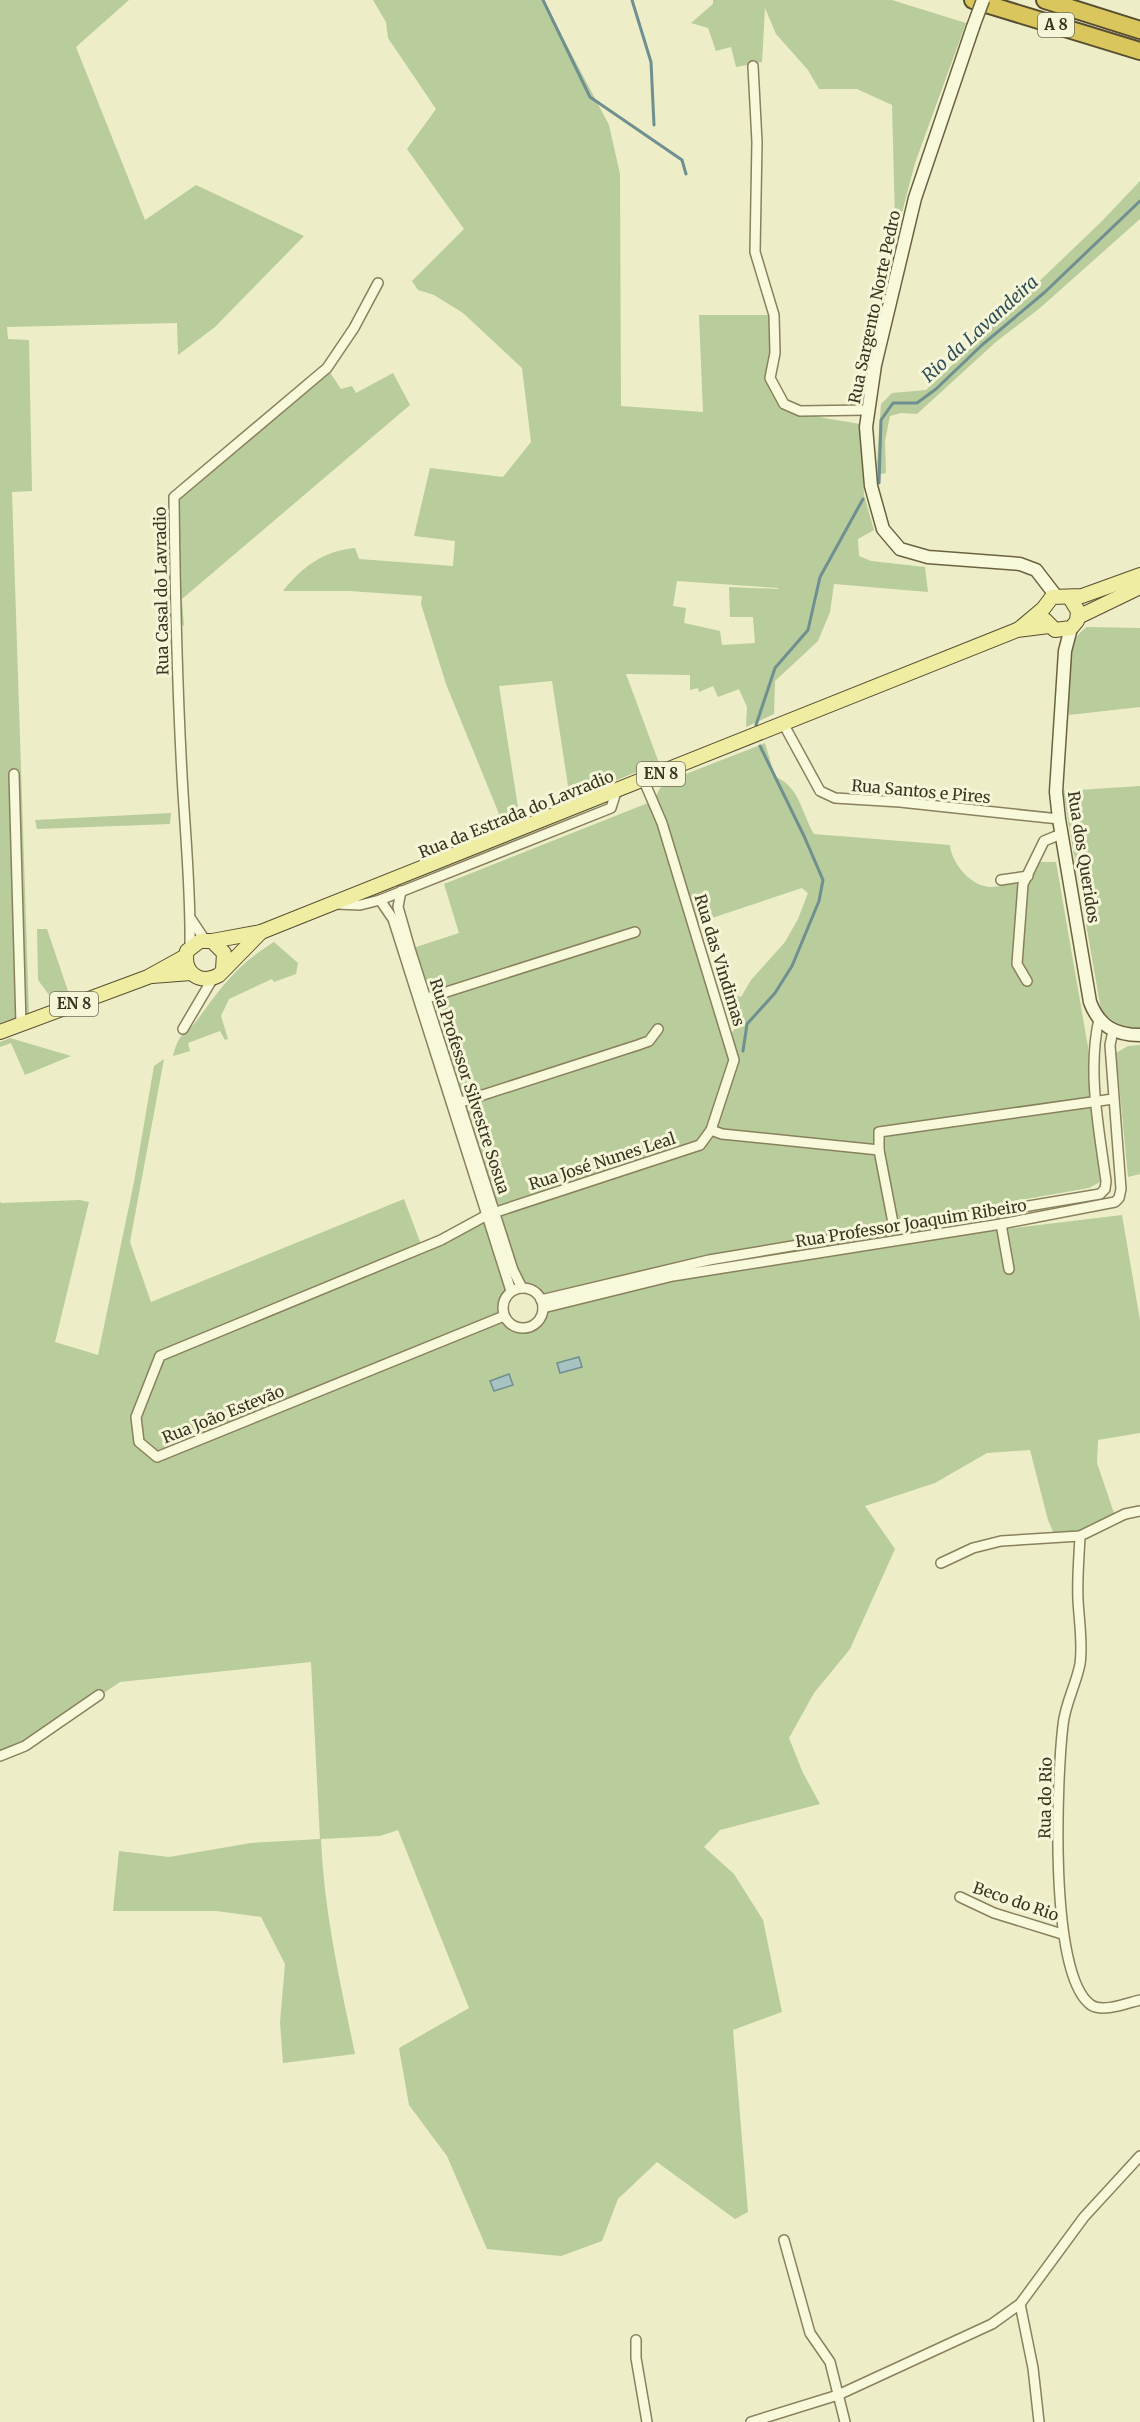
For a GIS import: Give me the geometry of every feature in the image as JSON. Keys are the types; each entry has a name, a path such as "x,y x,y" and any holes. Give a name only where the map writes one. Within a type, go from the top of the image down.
{"highway":[{"name":"A 8","path":"973,0 1140,51"},
{"name":"A 8","path":"1045,0 1140,30"}],"main road":[{"name":"Rua da Estrada do Lavradio","path":"209,940 261,932 784,726 1017,630 1054,602 1140,574"},
{"name":"Rua da Estrada do Lavradio","path":"1017,630 1052,628 1075,622 1140,587"},
{"path":"1052,628 1054,602 1077,606 1075,622"},
{"name":"Rua da Estrada do Lavradio","path":"218,974 261,932"},
{"path":"209,940 224,953 218,974"},
{"name":"EN 8","path":"0,1032 148,976 209,940"},
{"path":"188,951 194,975"},
{"name":"EN 8","path":"148,976 218,974"}],"street":[{"name":"Rua Sargento Norte Pedro","path":"983,0 915,198 867,410 867,445 873,495 883,529 894,545 917,555 1020,564 1041,575 1054,602"},
{"path":"753,66 757,142 755,252 774,315 775,353 770,378 784,404 800,411 867,410"},
{"name":"Rua Casal do Lavradio","path":"188,951 191,918 177,682 174,497 327,368 354,328 378,283"},
{"name":"Rua dos Queridos","path":"1075,622 1065,651 1056,778 1059,819 1090,1002 1099,1019 1113,1032"},
{"name":"Rua dos Queridos","path":"1052,628 1065,651"},
{"name":"Rua Santos e Pires","path":"784,726 820,791 835,798 900,802 1059,819"},
{"path":"14,774 21,1024"},
{"name":"Rua das Vindimas","path":"644,781 673,856 734,1060 711,1130"},
{"path":"332,904 360,905 380,900 611,807 616,792"},
{"path":"1027,981 1017,964 1023,884 1044,840 1061,834"},
{"path":"1001,880 1028,876"},
{"name":"Rua Professor Silvestre Sosua","path":"401,891 398,907 422,999"},
{"name":"Rua Professor Silvestre Sosua","path":"380,900 393,919 422,999 491,1214 511,1291"},
{"path":"191,918 209,940"},
{"path":"422,999 635,932"},
{"path":"183,1029 218,974"},
{"path":"194,975 200,1000"},
{"name":"Rua Professor Joaquim Ribeiro","path":"542,1304 709,1260 1100,1194 1105,1189 1106,1181 1096,1100 1094,1041 1099,1019"},
{"path":"456,1103 649,1041 658,1029"},
{"path":"1113,1032 1140,1035"},
{"name":"Rua Professor Joaquim Ribeiro","path":"542,1304 673,1276 1001,1224 1115,1202 1119,1198 1121,1189 1110,1045 1113,1032"},
{"path":"894,1228 879,1150 879,1132 1113,1099"},
{"path":"1099,1129 1116,1128"},
{"path":"711,1130 722,1134 879,1150"},
{"name":"Rua José Nunes Leal","path":"491,1214 700,1145 711,1130"},
{"name":"Rua Professor Silvestre Sosua","path":"491,1214 522,1288"},
{"name":"Rua João Estevão","path":"491,1214 441,1240 160,1356 136,1417 139,1442 157,1457 504,1316"},
{"path":"1001,1224 1009,1269"},
{"path":"522,1288 535,1292 542,1304 538,1321 526,1328 513,1326 504,1316 503,1303 511,1291 522,1288"},
{"path":"941,1563 973,1548 1001,1541 1080,1536 1125,1514 1140,1511"},
{"name":"Rua do Rio","path":"1080,1536 1078,1596 1080,1662 1063,1722 1060,1764 1059,1892 1062,1934 1074,1975 1085,1999 1094,2007 1111,2007 1140,2000"},
{"path":"0,1756 26,1746 99,1695"},
{"name":"Beco do Rio","path":"960,1897 994,1913 1062,1934"},
{"path":"751,2422 838,2395 992,2324 1020,2304 1084,2217 1140,2156"},
{"path":"784,2240 810,2333 830,2362 845,2422"},
{"path":"1020,2304 1033,2368 1039,2422"},
{"path":"636,2340 636,2358 647,2422"}],"green space":[{"path":"0,0 129,0 76,47 145,220 196,185 304,236 215,327 178,355 177,323 7,327 8,339 29,340 32,491 12,492 29,1014 0,1024"},
{"path":"373,0 543,0 609,125 620,174 621,406 703,412 699,315 774,315 770,360 773,389 791,407 804,413 860,424 864,495 874,530 858,539 859,556 871,561 925,567 928,592 834,584 830,612 818,641 775,681 774,714 746,727 747,707 739,689 718,697 713,686 699,692 698,688 690,690 690,675 626,674 659,763 570,799 552,681 499,686 520,820 504,826 446,684 421,604 422,596 349,591 283,591 314,562 333,553 355,548 359,559 453,566 455,541 414,536 430,468 503,477 531,442 522,368 463,313 434,295 418,290 412,281 464,229 407,149 436,109 388,38 386,22","holes":["677,581 778,588 729,587 730,617 753,617 755,643 722,645 720,631 684,623 686,608 673,606"]},
{"path":"713,0 892,0 966,23 915,163 900,220 895,219 892,105 857,89 819,89 808,70 776,34 765,8 762,62 736,67 731,47 716,51 708,28 691,23 713,4"},
{"path":"1140,181 1140,219 1040,308 997,341 917,414 901,413 890,416 885,441 886,473 876,475 881,404 892,393 926,390 1101,222"},
{"path":"327,368 341,389 352,386 356,393 393,373 410,405 182,599 184,626 176,621 174,497"},
{"path":"1087,627 1140,628 1140,707 1069,715 1067,679 1069,655 1078,635"},
{"path":"765,743 775,777 790,786 795,793 814,834 950,845 954,859 963,872 975,882 990,887 1023,884 1035,862 1056,862 1088,1047 1089,1088 1100,1182 1089,1188 916,1218 881,1231 608,1283 865,1246 1122,1215 1140,1320 1140,1433 1098,1440 1097,1463 1116,1519 1056,1538 1048,1520 1030,1450 987,1453 935,1483 865,1506 895,1549 850,1649 814,1693 789,1738 803,1773 820,1804 720,1830 704,1847 734,1874 763,1920 782,2012 733,2030 748,2212 735,2219 657,2162 618,2199 602,2241 561,2256 487,2249 447,2156 409,2105 399,2048 469,2008 398,1830 380,1836 321,1839 329,1920 355,2054 283,2063 280,2022 285,1964 261,1917 216,1911 113,1911 119,1851 169,1857 251,1843 320,1839 311,1662 120,1682 42,1735 0,1756 0,1201 1,1203 80,1200 89,1202 55,1342 98,1355 134,1182 154,1066 164,1059 130,1242 151,1302 404,1199 422,1247 487,1215 511,1291 503,1303 504,1316 516,1327 535,1321 540,1315 542,1302 538,1295 522,1288 410,949 459,933 444,884 653,801 663,783","holes":["802,888 808,893 798,919 785,942 751,980 741,997 727,992 735,1028 729,1038 694,924"]},
{"path":"1140,786 1140,1028 1118,1024 1101,1010 1063,791"},
{"path":"171,813 170,824 37,829 35,820"},
{"path":"37,929 47,929 70,997 55,1003 38,980"},
{"path":"274,942 298,963 296,974 274,982 272,979 229,999 221,1016 228,1039 225,1040 220,1031 188,1043 190,1051 173,1056 180,1037 193,1025 232,976 250,959"},
{"path":"10,1038 71,1056 25,1075 11,1043 0,1047 0,1042"},
{"path":"1140,1045 1140,1174 1128,1177 1116,1053 1128,1046"}],"water":[{"path":"579,1357 582,1367 560,1373 557,1363"},
{"path":"509,1374 513,1385 494,1391 490,1381"}],"waterway":[{"path":"543,0 590,97 682,160 686,174"},
{"path":"632,0 651,62 654,125"},
{"name":"Rio da Lavandeira","path":"879,483 881,420 893,403 917,403 936,389 982,345 1045,292 1140,201"},
{"name":"Rio da Lavandeira","path":"756,725 775,668 808,630 820,577 863,499"},
{"name":"Rio da Lavandeira","path":"743,1051 747,1024 775,993 792,966 819,901 823,880 760,746"}]}
